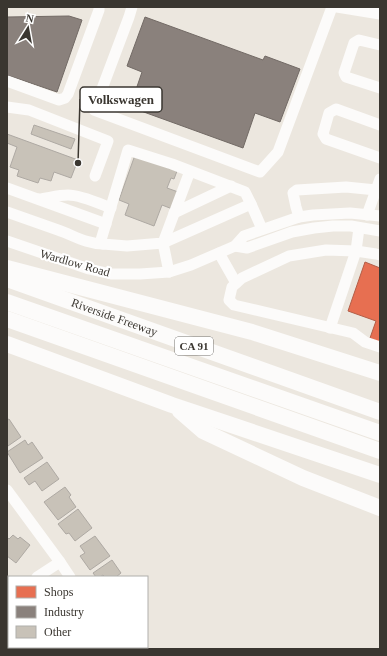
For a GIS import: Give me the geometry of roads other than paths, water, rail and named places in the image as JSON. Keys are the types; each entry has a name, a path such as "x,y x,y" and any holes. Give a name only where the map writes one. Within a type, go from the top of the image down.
{"highway":[{"path":"7,268 252,332 380,373"},
{"name":"Riverside Freeway","path":"7,279 380,412"},
{"path":"7,302 380,433"},
{"path":"7,319 380,451"},
{"path":"7,344 172,405 380,475"},
{"path":"172,405 203,431 303,478 380,508"}],"street":[{"path":"7,82 59,100 64,98 68,94 90,36 99,7"},
{"path":"132,7 94,110 260,172 278,152 332,7"},
{"path":"337,7 374,11"},
{"path":"380,45 359,40 354,43 344,73 346,77 380,88"},
{"path":"7,107 29,110 108,141 95,176"},
{"path":"380,125 336,109 329,113 323,134 326,139 380,158"},
{"path":"103,244 101,240 128,150 172,164 245,192 262,229"},
{"path":"169,272 163,243 190,171"},
{"path":"367,215 378,191 380,179"},
{"path":"174,213 230,186"},
{"path":"299,217 293,193 297,190 346,187 378,191"},
{"path":"7,188 106,224"},
{"path":"39,200 70,195 77,196 110,208"},
{"path":"7,212 95,244 127,246 163,243 251,204"},
{"name":"Wardlow Road","path":"7,242 68,263 111,274 169,272 191,265 235,246 244,236 299,217 313,214 350,213 380,216"},
{"path":"313,214 314,228"},
{"name":"Wardlow Road","path":"235,246 247,248 292,232 333,226 351,226 380,231"},
{"path":"330,328 356,251 359,228"},
{"path":"380,255 356,251 326,250 288,256 242,278 232,286 229,300 234,306 353,333 365,342 380,347"},
{"path":"219,253 236,283"},
{"path":"7,490 69,576"},
{"path":"39,576 60,562"}],"place":[{"name":"Volkswagen","path":"78,163"}]}
